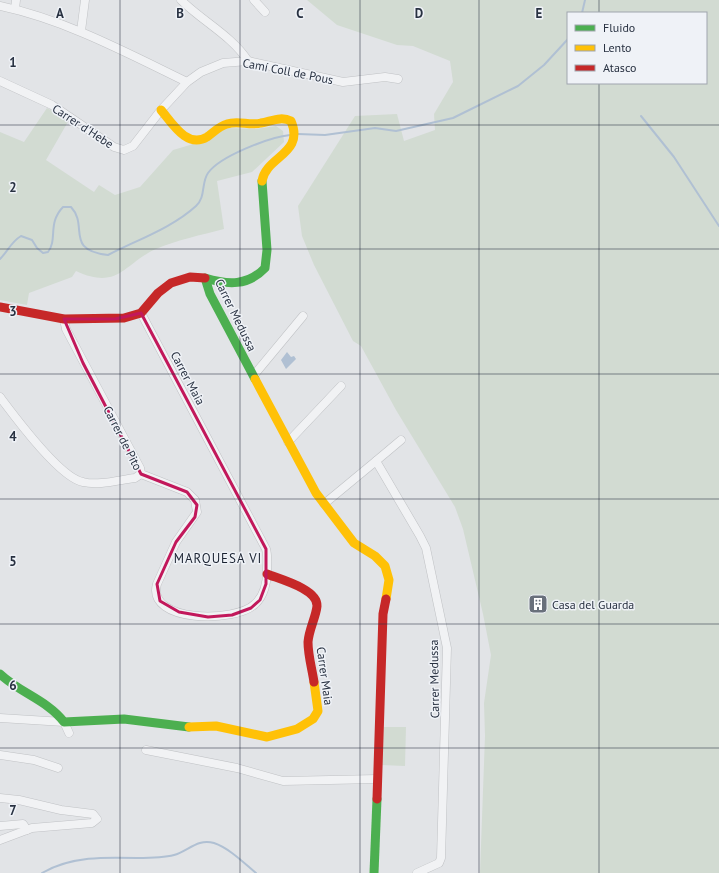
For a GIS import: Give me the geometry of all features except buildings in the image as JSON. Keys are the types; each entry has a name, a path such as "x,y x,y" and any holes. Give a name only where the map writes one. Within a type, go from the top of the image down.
{"street":[{"path":"16,0 16,9"},
{"path":"81,31 85,0"},
{"path":"181,0 196,15 238,47 248,61"},
{"path":"254,0 265,12"},
{"path":"0,6 16,9 81,31 187,82"},
{"name":"Camí Coll de Pous","path":"187,82 201,72 216,66 231,62 248,61 343,82 385,77 398,79"},
{"name":"Carrer d'Hebe","path":"0,81 52,105 114,147 121,150 133,146 161,110 187,82"},
{"name":"Carrer Medussa","path":"161,110 186,136 195,140 201,140 222,125 230,122 260,124 282,118 291,122 295,130 291,146 267,170 262,179 267,250 265,268 252,278 234,284 205,278 210,294 223,320 254,375 308,480 354,544 382,562 388,575 383,614 374,873"},
{"path":"0,307 64,319 115,319 131,317 141,313 158,293 171,283 190,277 205,278"},
{"name":"Carrer Maia","path":"64,722 124,719 180,726 216,726 267,737 288,732 313,719 319,708 308,649 308,638 316,601 312,595 303,588 267,574 267,553 264,546 141,313"},
{"name":"Carrer Medussa","path":"254,375 303,316"},
{"name":"Carrer de Pito","path":"64,319 66,329 140,468 141,474 187,492 193,497 197,505 195,517 178,539 157,584 158,596 167,608 178,612 201,616 225,617 238,614 251,608 260,600 266,584 267,574"},
{"path":"288,442 341,386"},
{"path":"0,397 50,456 73,479 90,483 135,478 141,474"},
{"path":"324,504 401,440"},
{"name":"Carrer Medussa","path":"376,461 424,543 446,642 447,695 442,854 438,863 417,873"},
{"path":"0,674 9,683 55,712 64,722 69,733"},
{"path":"0,718 64,722"},
{"path":"146,750 237,768 283,781 377,780"},
{"path":"0,755 34,760 58,768"},
{"path":"0,798 61,810 93,814 96,819 92,823 70,824 27,830 0,840"},
{"path":"0,826 23,824 27,830"}],"highlighted area":[{"path":"141,313 266,549 266,584 260,600 251,608 232,615 208,617 179,612 160,601 157,584 176,542 195,517 197,505 187,492 141,474 83,363 64,319 115,319"}],"shaded area":[{"path":"307,0 719,0 719,873 480,873 485,736 484,703 491,655 463,529 455,507 396,410 361,346 353,341 314,265 302,236 298,206 355,116 397,114 404,141 435,130 434,114 453,82 450,61 413,46 397,45 337,25"},
{"path":"47,108 69,120 46,160 94,192 99,185 115,195 140,187 173,150 190,145 227,128 256,129 276,126 283,131 284,142 252,172 217,181 224,229 181,240 156,249 112,277 102,278 90,276 76,271 72,277 29,293 27,305 0,300 0,132 24,142"},
{"path":"384,727 406,727 405,766 382,765"}],"water":[{"path":"287,352 291,357 294,356 296,359 286,369 281,360"}],"waterway":[{"path":"582,12 585,0"},
{"path":"298,134 325,135 375,128 396,131 453,118 518,86 544,65 567,40"},
{"path":"641,116 674,157 719,226"},
{"path":"0,259 21,236 32,240 37,248 43,253 48,252 51,247 55,219 63,207 71,207 76,214 82,243 86,248 108,255 154,233 187,214 199,202 208,173 223,160 258,143 290,135"},
{"path":"42,873 65,863 88,859 151,858 170,856 203,842 220,845 256,873"}],"traffic: fast":[{"path":"255,379 210,294 205,278 230,283 245,281 252,278 265,268 267,250 262,181"},
{"path":"0,674 8,681 42,702 57,714 64,722 124,719 189,727"},
{"path":"374,873 377,799"}],"traffic: slow":[{"path":"161,110 181,133 193,140 200,140 207,137 221,126 231,123 257,124 280,119 291,121 294,132 293,141 289,148 270,166 262,181"},
{"path":"255,379 316,493 354,543 375,556 385,566 389,580 386,599"},
{"path":"189,727 216,726 267,737 297,729 313,719 318,711 314,682"}],"traffic: jam":[{"path":"0,307 64,319 124,318 141,313 158,293 171,283 190,277 205,278"},
{"path":"267,574 305,590 316,600 317,606 308,642 309,657 314,682"},
{"path":"377,799 383,614 386,599"}],"place":[{"name":"Casa del Guarda","path":"538,604"}],"district":[{"name":"MARQUESA VI","path":"218,558"}]}
